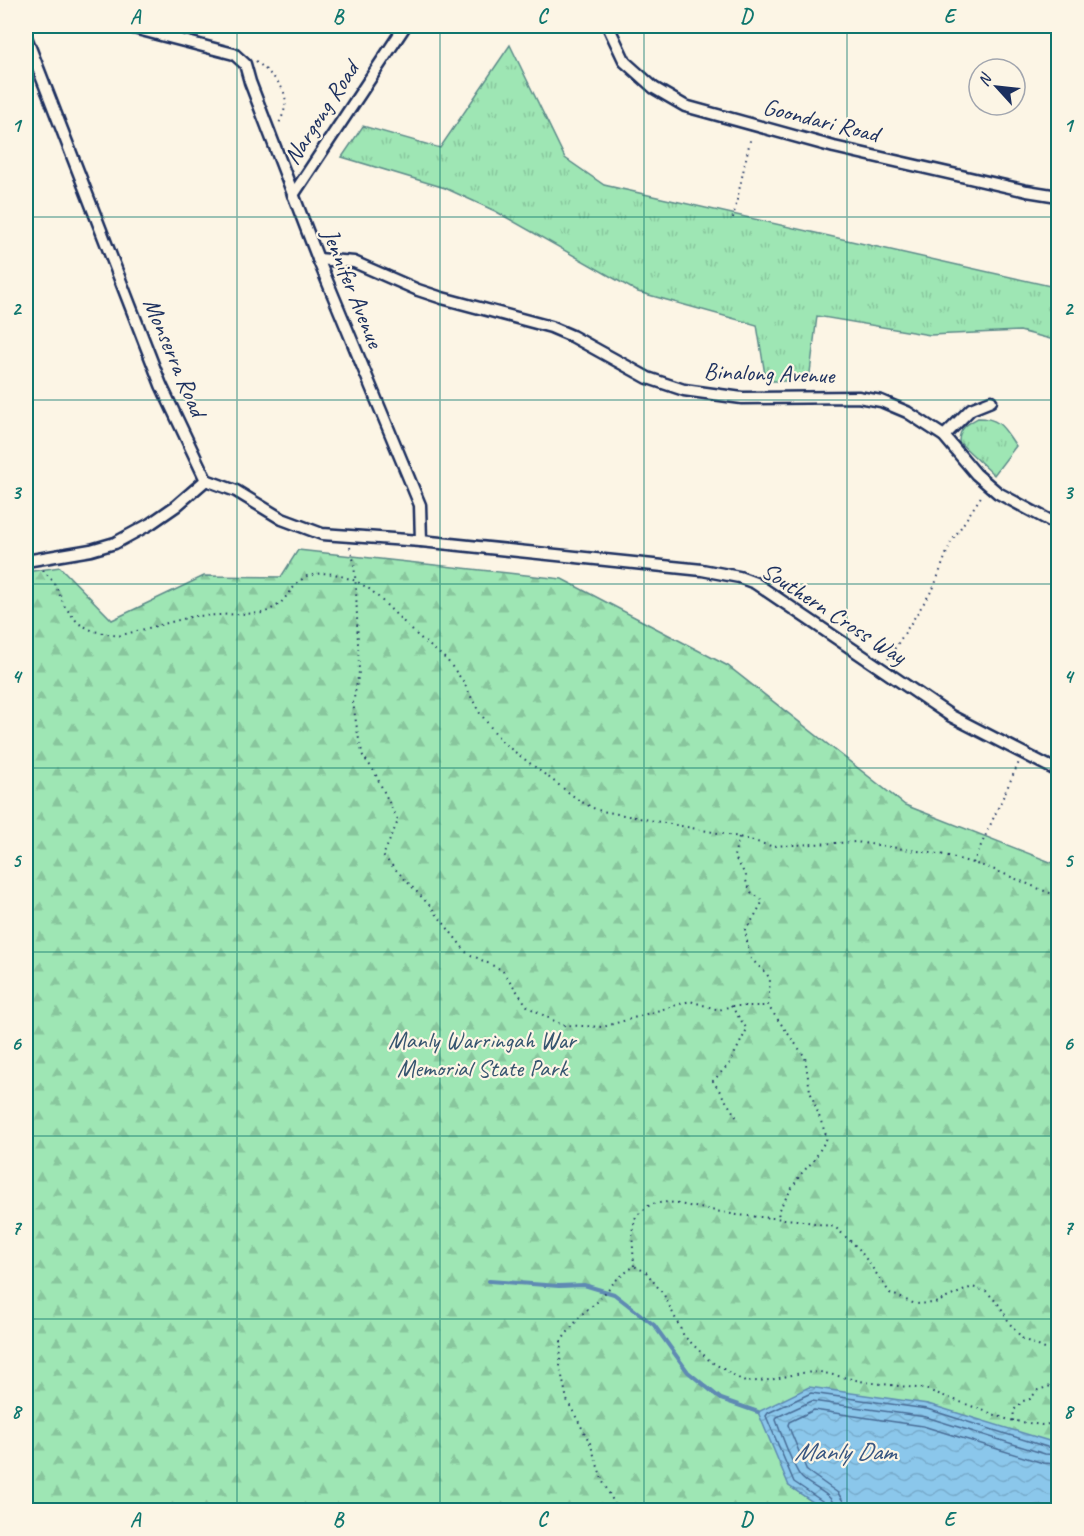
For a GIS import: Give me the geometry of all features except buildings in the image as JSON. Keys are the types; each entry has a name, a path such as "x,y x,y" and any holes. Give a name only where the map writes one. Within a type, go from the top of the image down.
{"street":[{"name":"Jennifer Avenue","path":"126,26 234,54 245,64 318,259 420,505 421,541"},
{"name":"Nargong Road","path":"293,195 405,26"},
{"name":"Goondari Road","path":"608,26 625,62 654,88 685,106 834,147 1027,191 1059,196"},
{"name":"Monserra Road","path":"26,37 161,385 206,480"},
{"name":"Binalong Avenue","path":"318,259 354,262 442,298 551,327 572,336 648,378 684,390 742,398 858,397 880,401 907,412 944,436 976,474 998,493 1059,525"},
{"path":"944,436 971,409 991,401"},
{"path":"26,561 91,550 115,543 150,524 176,506 206,480 236,490 282,519 322,534 421,541"},
{"name":"Southern Cross Way","path":"421,541 702,570 739,577 755,584 951,716 1059,771"}],"path":[{"path":"256,61 278,82 285,94 285,109 277,128"},
{"path":"733,218 754,125"},
{"path":"1053,292 1059,270"},
{"path":"882,669 934,587 951,544 988,485"},
{"path":"348,536 356,581 359,672 353,703 358,735 363,756 374,771 398,822 383,856 431,907 466,953 502,970 528,1007 562,1025 603,1027 690,1001 719,1010 730,1005 768,1006"},
{"path":"37,568 45,571 54,582 65,607 78,623 93,632 118,636 194,616 264,613 280,604 298,582 307,576 322,573 335,574 356,581 371,590 418,636 447,660 464,681 479,712 503,743 580,801 597,810 739,837 771,846 856,842 945,855 990,868 1059,896"},
{"path":"973,863 1023,753"},
{"path":"739,837 734,856 752,892 763,901 745,930 750,958 767,974 770,980 768,1006 805,1057 810,1091 827,1138 778,1211 779,1219"},
{"path":"730,1005 747,1029 730,1063 713,1081 737,1118"},
{"path":"634,1266 632,1232 636,1216 651,1204 668,1202 737,1215 797,1220 835,1227 859,1249 890,1293 915,1304 935,1303 972,1287 986,1291 1000,1306 1010,1324 1023,1339 1057,1355 1051,1366 1056,1381 1054,1385 1038,1390 1030,1400 1023,1401 1014,1410 1013,1421"},
{"path":"618,1510 603,1482 590,1443 567,1400 560,1367 561,1341 582,1314 597,1302 616,1280 634,1266"},
{"path":"634,1266 646,1272 664,1294 684,1336 710,1361 745,1382 820,1372 865,1382 925,1389 1013,1421 1041,1425 1059,1423"}],"green space":[{"path":"510,45 565,158 604,185 1050,286 1058,278 1058,341 1020,331 930,335 817,316 809,381 766,381 757,325 638,292 495,211 445,188 342,157 363,126 440,148"},
{"path":"978,418 997,422 1016,446 994,475 959,442 962,430"},
{"name":"Manly Warringah War Memorial State Park","path":"298,550 562,579 728,666 905,805 1058,865 1058,1442 1049,1441 789,1486 825,1510 26,1510 26,572 60,567 112,620 204,576 281,577"}],"water":[{"name":"Manly Dam","path":"809,1387 928,1404 1058,1442 1058,1510 825,1510 789,1486 758,1412"}],"waterway":[{"path":"489,1281 559,1286 584,1285 614,1294 654,1325 688,1372 721,1399 758,1412"}]}
